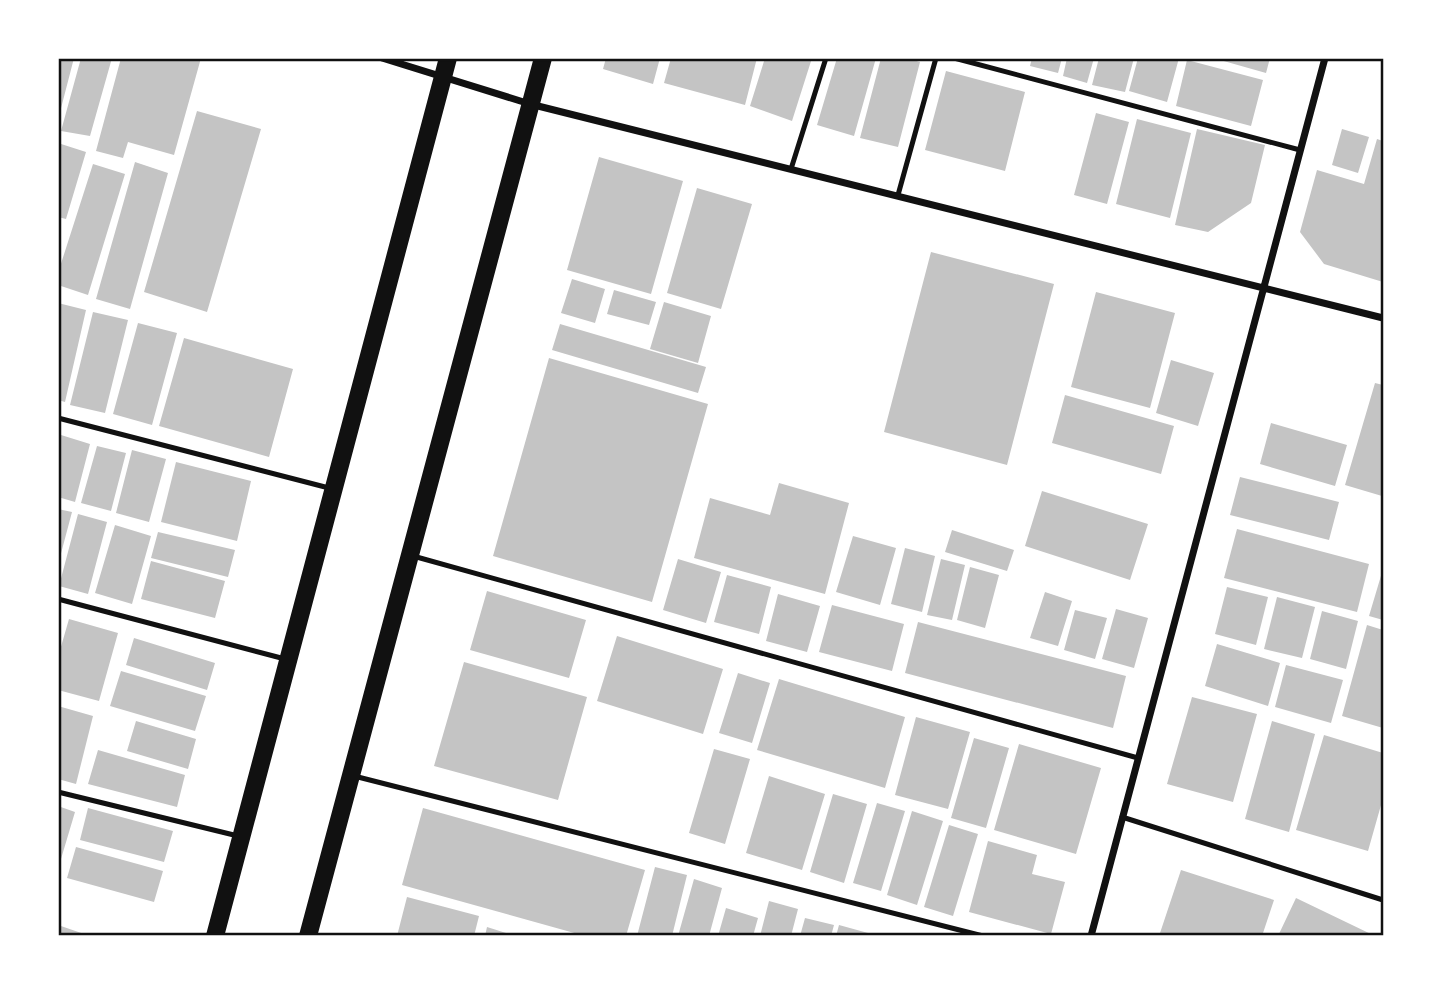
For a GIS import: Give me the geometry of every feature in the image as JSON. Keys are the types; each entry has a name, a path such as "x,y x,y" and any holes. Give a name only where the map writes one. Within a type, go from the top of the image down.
{"main road":[{"path":"308,936 543,58"},
{"path":"215,936 446,67"}],"street":[{"path":"382,58 446,67 530,104 1383,318"},
{"path":"1091,936 1325,58"}],"lane":[{"path":"791,169 826,58"},
{"path":"898,195 936,58"},
{"path":"954,58 1300,150"},
{"path":"58,418 333,489"},
{"path":"410,555 1138,758"},
{"path":"58,599 289,660"},
{"path":"351,775 983,936"},
{"path":"58,792 242,837"},
{"path":"1122,817 1383,900"}],"building":[{"path":"58,58 74,58 59,116 58,116"},
{"path":"81,58 112,58 90,136 61,131"},
{"path":"121,58 201,58 174,155 128,142 123,158 96,151"},
{"path":"606,58 660,58 653,84 603,69"},
{"path":"671,58 757,58 745,105 664,83"},
{"path":"765,58 812,58 792,121 750,106"},
{"path":"837,58 876,58 854,136 817,125"},
{"path":"881,58 906,58 920,62 898,147 860,138"},
{"path":"1032,58 1062,58 1058,73 1030,66"},
{"path":"1067,58 1094,58 1087,83 1063,76"},
{"path":"1099,58 1134,58 1125,92 1092,85"},
{"path":"1138,58 1179,58 1167,102 1129,91"},
{"path":"1213,58 1270,58 1266,73"},
{"path":"1187,60 1263,80 1251,126 1176,106"},
{"path":"946,71 1025,92 1005,171 925,150"},
{"path":"197,111 261,129 207,312 144,292"},
{"path":"1096,113 1129,122 1107,204 1074,195"},
{"path":"1137,119 1191,133 1170,218 1116,204"},
{"path":"1197,129 1265,145 1251,203 1208,232 1175,225"},
{"path":"1342,129 1369,137 1358,173 1332,165"},
{"path":"1377,139 1383,141 1383,282 1324,264 1300,232 1317,170 1364,184"},
{"path":"58,143 86,152 66,219 58,217"},
{"path":"599,157 683,181 651,294 567,270"},
{"path":"135,162 168,173 130,309 96,299"},
{"path":"93,164 125,174 88,295 58,285 58,273"},
{"path":"697,188 752,204 721,309 667,293"},
{"path":"931,252 1054,284 1007,465 884,432"},
{"path":"572,279 605,289 595,323 561,313"},
{"path":"614,290 656,302 649,325 607,314"},
{"path":"1096,292 1175,313 1150,408 1071,387"},
{"path":"664,302 711,316 698,363 650,349"},
{"path":"58,303 86,310 65,402 58,400"},
{"path":"93,312 128,320 105,413 70,405"},
{"path":"138,323 177,333 152,425 113,414"},
{"path":"560,324 706,367 698,393 552,350"},
{"path":"184,338 293,369 269,457 159,426"},
{"path":"549,358 708,404 652,602 493,556"},
{"path":"1171,360 1214,373 1198,426 1156,413"},
{"path":"1375,383 1383,385 1382,496 1345,485"},
{"path":"1065,395 1174,426 1161,474 1052,443"},
{"path":"1271,423 1347,445 1335,486 1260,464"},
{"path":"61,435 90,444 75,502 58,497 58,448"},
{"path":"97,446 126,453 111,511 81,503"},
{"path":"132,450 166,459 149,522 116,513"},
{"path":"176,462 251,481 237,541 161,522"},
{"path":"1240,477 1339,502 1329,540 1230,515"},
{"path":"779,483 849,503 825,594 694,558 710,498 770,515"},
{"path":"1042,491 1148,524 1130,580 1025,546"},
{"path":"58,509 72,512 59,561 58,561"},
{"path":"78,514 107,522 88,594 59,586"},
{"path":"115,525 151,536 132,604 95,593"},
{"path":"1237,529 1369,564 1357,612 1224,578"},
{"path":"952,530 1014,550 1007,571 945,552"},
{"path":"158,532 235,550 228,577 151,558"},
{"path":"853,536 896,548 880,605 836,592"},
{"path":"905,548 935,556 922,612 891,604"},
{"path":"678,559 721,572 706,623 663,610"},
{"path":"941,559 965,565 952,620 927,615"},
{"path":"151,561 225,581 215,618 141,599"},
{"path":"970,567 999,575 985,628 957,620"},
{"path":"1383,569 1383,620 1369,616"},
{"path":"727,575 771,587 759,634 714,622"},
{"path":"1227,587 1268,597 1256,645 1215,634"},
{"path":"487,591 586,620 569,678 470,650"},
{"path":"1045,592 1072,601 1058,646 1030,638"},
{"path":"778,594 820,606 807,652 766,641"},
{"path":"1277,597 1315,607 1302,658 1264,649"},
{"path":"832,605 904,624 892,671 819,652"},
{"path":"1116,609 1148,618 1134,668 1102,659"},
{"path":"1075,610 1107,618 1095,659 1064,650"},
{"path":"1322,611 1358,621 1346,669 1310,659"},
{"path":"69,619 118,633 99,701 58,690 58,657"},
{"path":"918,622 1126,676 1113,728 905,673"},
{"path":"1367,625 1383,630 1383,728 1342,716"},
{"path":"617,636 723,669 703,734 597,701"},
{"path":"134,638 215,663 207,690 126,665"},
{"path":"1217,644 1280,663 1268,706 1205,686"},
{"path":"464,662 587,697 558,800 434,766"},
{"path":"1286,665 1343,680 1331,723 1275,707"},
{"path":"121,671 206,696 195,731 110,706"},
{"path":"738,673 770,683 752,743 719,733"},
{"path":"779,679 905,717 885,788 757,750"},
{"path":"1192,697 1257,714 1233,802 1167,784"},
{"path":"58,706 93,716 76,784 58,779"},
{"path":"916,717 970,732 948,809 895,795"},
{"path":"136,721 196,739 188,769 127,751"},
{"path":"1272,721 1315,734 1289,832 1245,819"},
{"path":"1324,735 1383,753 1383,798 1368,851 1296,830"},
{"path":"974,738 1009,748 986,828 951,818"},
{"path":"1019,744 1101,768 1076,854 994,830"},
{"path":"714,749 750,759 725,844 689,833"},
{"path":"98,750 185,775 177,807 88,784"},
{"path":"769,776 825,794 802,870 746,853"},
{"path":"833,794 867,804 844,883 810,872"},
{"path":"877,803 905,811 881,891 853,883"},
{"path":"58,806 75,812 58,869"},
{"path":"88,808 173,831 164,862 80,840"},
{"path":"423,808 645,870 626,936 585,936 402,885"},
{"path":"912,811 943,821 917,905 887,895"},
{"path":"949,825 978,834 953,916 924,907"},
{"path":"988,841 1037,855 1032,874 1065,882 1051,934 969,912"},
{"path":"76,847 163,871 154,902 67,878"},
{"path":"655,867 687,875 672,936 637,936"},
{"path":"1181,870 1274,900 1262,936 1159,936"},
{"path":"694,879 722,888 709,936 678,936"},
{"path":"407,897 479,916 474,936 397,936"},
{"path":"1296,898 1375,936 1278,936"},
{"path":"769,901 798,909 791,936 760,936"},
{"path":"726,908 758,918 753,936 718,936"},
{"path":"805,918 834,925 831,936 800,936"},
{"path":"58,925 90,936 58,936"},
{"path":"839,925 868,933 867,936 836,936"},
{"path":"487,927 516,936 485,936"}]}
